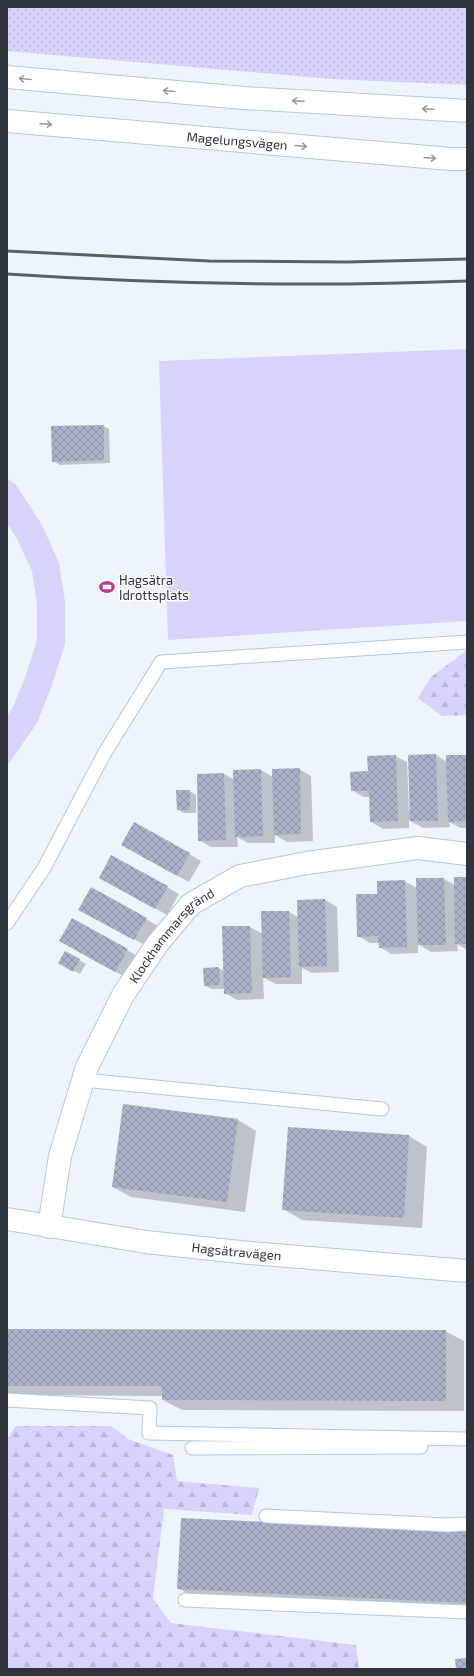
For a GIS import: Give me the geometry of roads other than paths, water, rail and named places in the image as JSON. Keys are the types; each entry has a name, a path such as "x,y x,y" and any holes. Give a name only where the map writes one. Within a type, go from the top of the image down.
{"street":[{"path":"7,77 244,98 467,111"},
{"name":"Magelungsvägen","path":"7,121 451,159 467,159"},
{"name":"Klockhammarsgränd","path":"49,1227 60,1156 87,1067 123,995 158,943 191,904 240,876 307,863 418,848 467,854"},
{"name":"Hagsätravägen","path":"7,1219 146,1242 467,1271"}],"lane":[{"path":"7,923 44,868 104,754 161,662 467,642"},
{"path":"83,1080 382,1110"},
{"path":"7,1400 150,1408 149,1433 467,1439"},
{"path":"192,1448 467,1447"},
{"path":"266,1516 447,1525 467,1524"},
{"path":"185,1600 467,1612"}],"railway":[{"path":"7,251 209,261 347,262 467,259"},
{"path":"7,274 237,284 352,284 467,281"}],"place":[{"name":"Hagsätra Idrottsplats","path":"107,587"}]}
